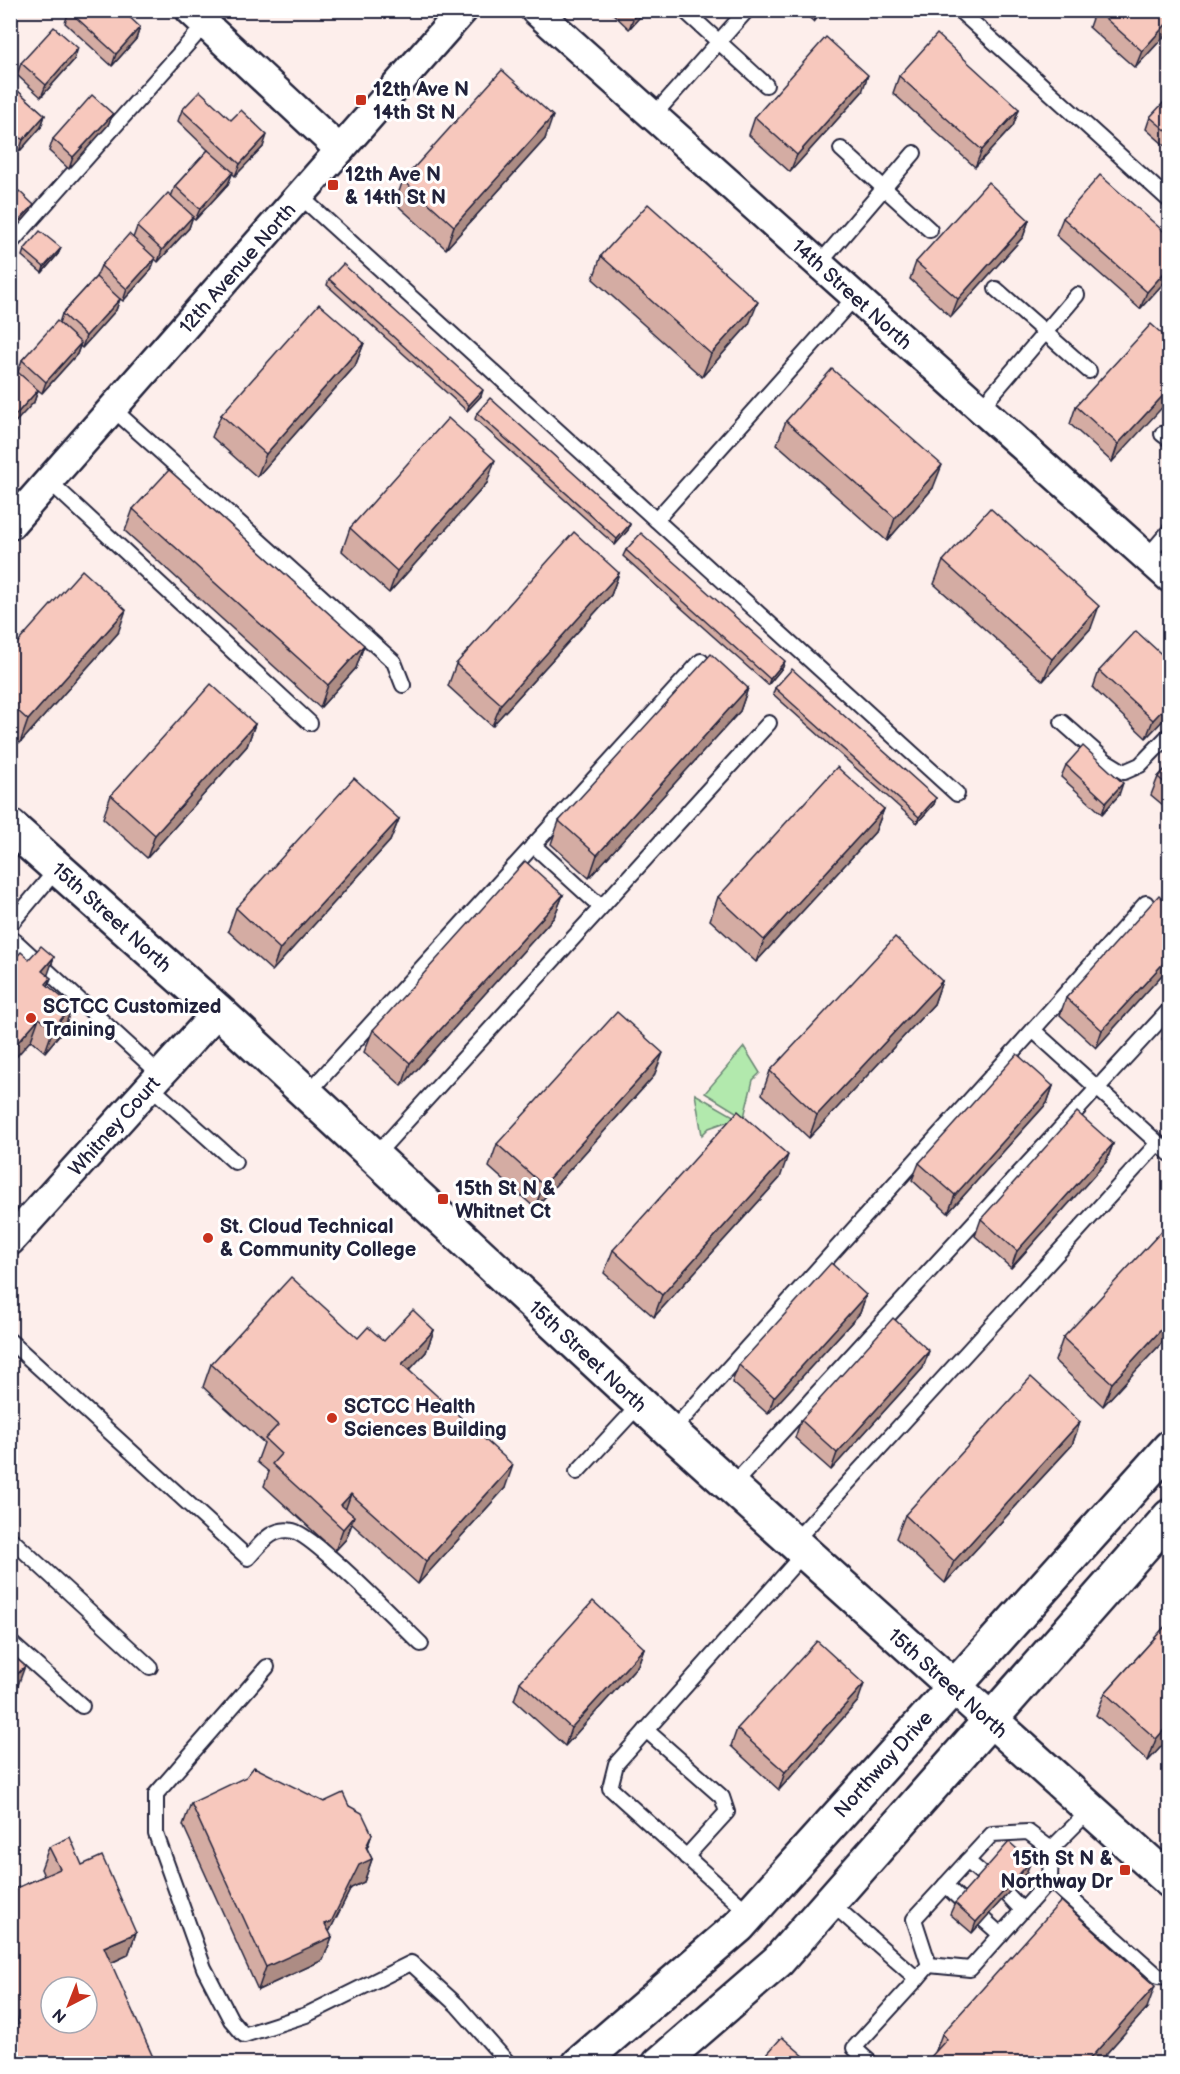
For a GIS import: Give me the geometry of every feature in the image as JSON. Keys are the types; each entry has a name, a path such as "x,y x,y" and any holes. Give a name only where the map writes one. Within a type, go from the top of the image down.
{"street":[{"name":"12th Avenue North","path":"10,525 463,10"},
{"name":"14th Street North","path":"535,10 1170,578"},
{"path":"204,15 340,150"},
{"name":"15th Street North","path":"10,826 218,1011 798,1548 1170,1881"},
{"name":"Whitney Court","path":"10,1241 218,1011"},
{"name":"Northway Drive","path":"579,2064 750,1914 952,1687 1170,1448"},
{"path":"659,2064 778,1961 991,1722 1170,1516"}],"lane":[{"path":"684,10 766,85"},
{"path":"653,116 747,10"},
{"path":"959,10 1170,201"},
{"path":"10,244 204,15"},
{"path":"841,149 930,230"},
{"path":"819,264 914,153"},
{"path":"300,196 957,794"},
{"path":"996,288 1089,371"},
{"path":"980,409 1077,295"},
{"path":"656,520 855,297"},
{"path":"113,409 394,662 403,685"},
{"path":"49,481 310,723"},
{"path":"1146,558 1170,530"},
{"path":"307,1094 701,661"},
{"path":"1062,722 1106,761 1124,771 1140,765 1170,734"},
{"path":"374,1157 769,723"},
{"path":"533,845 601,907"},
{"path":"10,925 57,868"},
{"path":"671,1432 1146,903"},
{"path":"10,941 15,941 235,1162"},
{"path":"731,1487 1170,1009"},
{"path":"1033,1030 1170,1154"},
{"path":"750,1914 610,1788 615,1764 798,1548 1158,1143"},
{"path":"10,1341 248,1558 269,1534 292,1530 314,1544 421,1644"},
{"path":"577,1472 640,1404"},
{"path":"10,1538 150,1667"},
{"path":"10,1642 82,1706"},
{"path":"267,1667 156,1794 156,1834 204,1968 231,2020 244,2036 306,2015 411,1963 457,2005 509,2064"},
{"path":"645,1730 722,1797 727,1812 686,1857"},
{"path":"929,1965 970,1969 1050,1880 1051,1849 1090,1810"},
{"path":"929,1965 914,1919 992,1834 1028,1832 1051,1849"},
{"path":"967,1861 985,1876"},
{"path":"1050,1880 1158,1976 1170,1977"},
{"path":"945,1885 962,1901"},
{"path":"1007,1894 1022,1910"},
{"path":"830,1902 917,1979"},
{"path":"984,1920 1001,1935"},
{"path":"872,2064 854,2048 929,1965"}],"green space":[{"path":"744,1047 760,1073 753,1080 744,1117 705,1093"},
{"path":"695,1094 737,1118 709,1128 702,1135"}],"building":[{"path":"70,10 122,10 140,27 116,54"},
{"path":"1096,10 1170,10 1170,20 1142,51"},
{"path":"54,27 78,48 46,85 21,63"},
{"path":"937,34 1019,109 982,150 899,76"},
{"path":"826,37 868,75 797,155 755,117"},
{"path":"502,70 553,116 454,226 403,180"},
{"path":"10,84 45,115 23,140 10,129"},
{"path":"200,91 231,120 241,110 267,135 240,164 182,110"},
{"path":"92,95 113,114 73,157 53,139"},
{"path":"1164,102 1170,107 1170,134 1150,117"},
{"path":"208,150 233,172 200,209 175,186"},
{"path":"1100,175 1170,237 1170,266 1147,292 1063,218"},
{"path":"988,182 1029,220 958,299 916,262"},
{"path":"19,191 34,205 19,221 10,213 10,200"},
{"path":"168,193 193,216 162,250 137,227"},
{"path":"648,204 758,302 711,354 601,256"},
{"path":"10,213 17,219 10,226"},
{"path":"40,231 61,248 44,267 24,250"},
{"path":"129,234 155,258 127,289 101,266"},
{"path":"343,264 483,390 469,405 329,279"},
{"path":"96,277 120,299 86,336 62,314"},
{"path":"319,304 364,343 266,454 221,415"},
{"path":"57,321 81,343 46,382 22,360"},
{"path":"1151,324 1170,341 1170,388 1118,444 1076,406"},
{"path":"12,367 38,390 10,421 10,369"},
{"path":"832,369 942,465 895,518 786,421"},
{"path":"490,398 630,524 617,539 477,413"},
{"path":"448,418 495,460 397,571 350,528"},
{"path":"169,470 364,645 328,685 133,509"},
{"path":"990,508 1099,606 1052,659 943,561"},
{"path":"574,532 619,573 501,704 456,664"},
{"path":"641,533 785,661 770,679 626,550"},
{"path":"82,570 126,610 28,720 10,704 10,651"},
{"path":"1136,631 1170,662 1170,702 1153,720 1099,671"},
{"path":"711,654 748,688 597,855 559,821"},
{"path":"792,669 936,798 919,817 775,688"},
{"path":"211,684 255,724 155,835 111,795"},
{"path":"1083,746 1123,783 1106,802 1066,765"},
{"path":"1170,764 1170,788 1158,777"},
{"path":"837,767 884,809 764,940 718,897"},
{"path":"354,778 399,819 280,949 236,908"},
{"path":"525,861 563,895 410,1063 373,1030"},
{"path":"1159,895 1170,905 1170,956 1102,1030 1066,998"},
{"path":"895,937 942,981 817,1115 770,1071"},
{"path":"41,946 54,957 42,971 51,978 46,984 72,1006 53,1029 39,1018 11,1050 10,959 13,961 21,952 29,959"},
{"path":"617,1012 663,1053 543,1185 497,1144"},
{"path":"1017,1054 1053,1086 955,1195 919,1163"},
{"path":"738,1111 788,1155 662,1295 613,1250"},
{"path":"1077,1112 1113,1144 1017,1251 981,1219"},
{"path":"1170,1222 1170,1320 1112,1383 1063,1338"},
{"path":"831,1263 866,1295 774,1397 739,1365"},
{"name":"SCTCC Health Sciences Building","path":"291,1277 358,1338 368,1327 384,1341 413,1310 434,1330 402,1364 513,1465 426,1561 351,1494 341,1505 354,1516 343,1529 272,1464 281,1454 265,1439 278,1425 211,1364"},
{"path":"893,1318 929,1351 837,1453 801,1420"},
{"path":"1031,1377 1080,1422 954,1561 905,1515"},
{"path":"593,1601 644,1648 571,1728 520,1682"},
{"path":"1170,1621 1170,1723 1156,1739 1105,1693"},
{"path":"817,1641 864,1684 785,1772 737,1729"},
{"path":"10,1653 25,1666 10,1682"},
{"path":"254,1767 324,1802 343,1793 349,1806 362,1813 372,1834 366,1847 372,1859 359,1865 331,1922 325,1924 332,1937 266,1967 191,1803 246,1777"},
{"path":"70,1837 82,1865 102,1856 136,1933 104,1947 156,2064 10,2064 10,2028 19,2024 10,2005 10,1891 60,1869 49,1847"},
{"path":"1009,1842 1031,1861 976,1922 955,1903"},
{"path":"1061,1901 1155,1986 1085,2064 931,2064 928,2060 947,2039 942,2034"},
{"path":"782,2037 813,2064 758,2064"}],"place":[{"name":"12th Ave N 14th St N","path":"361,100"},
{"name":"12th Ave N & 14th St N","path":"333,185"},
{"name":"SCTCC Customized Training","path":"31,1018"},
{"name":"15th St N & Whitnet Ct","path":"443,1199"},
{"name":"St. Cloud Technical & Community College","path":"208,1238"},
{"name":"SCTCC Health Sciences Building","path":"332,1418"},
{"name":"15th St N & Northway Dr","path":"1125,1870"}]}
